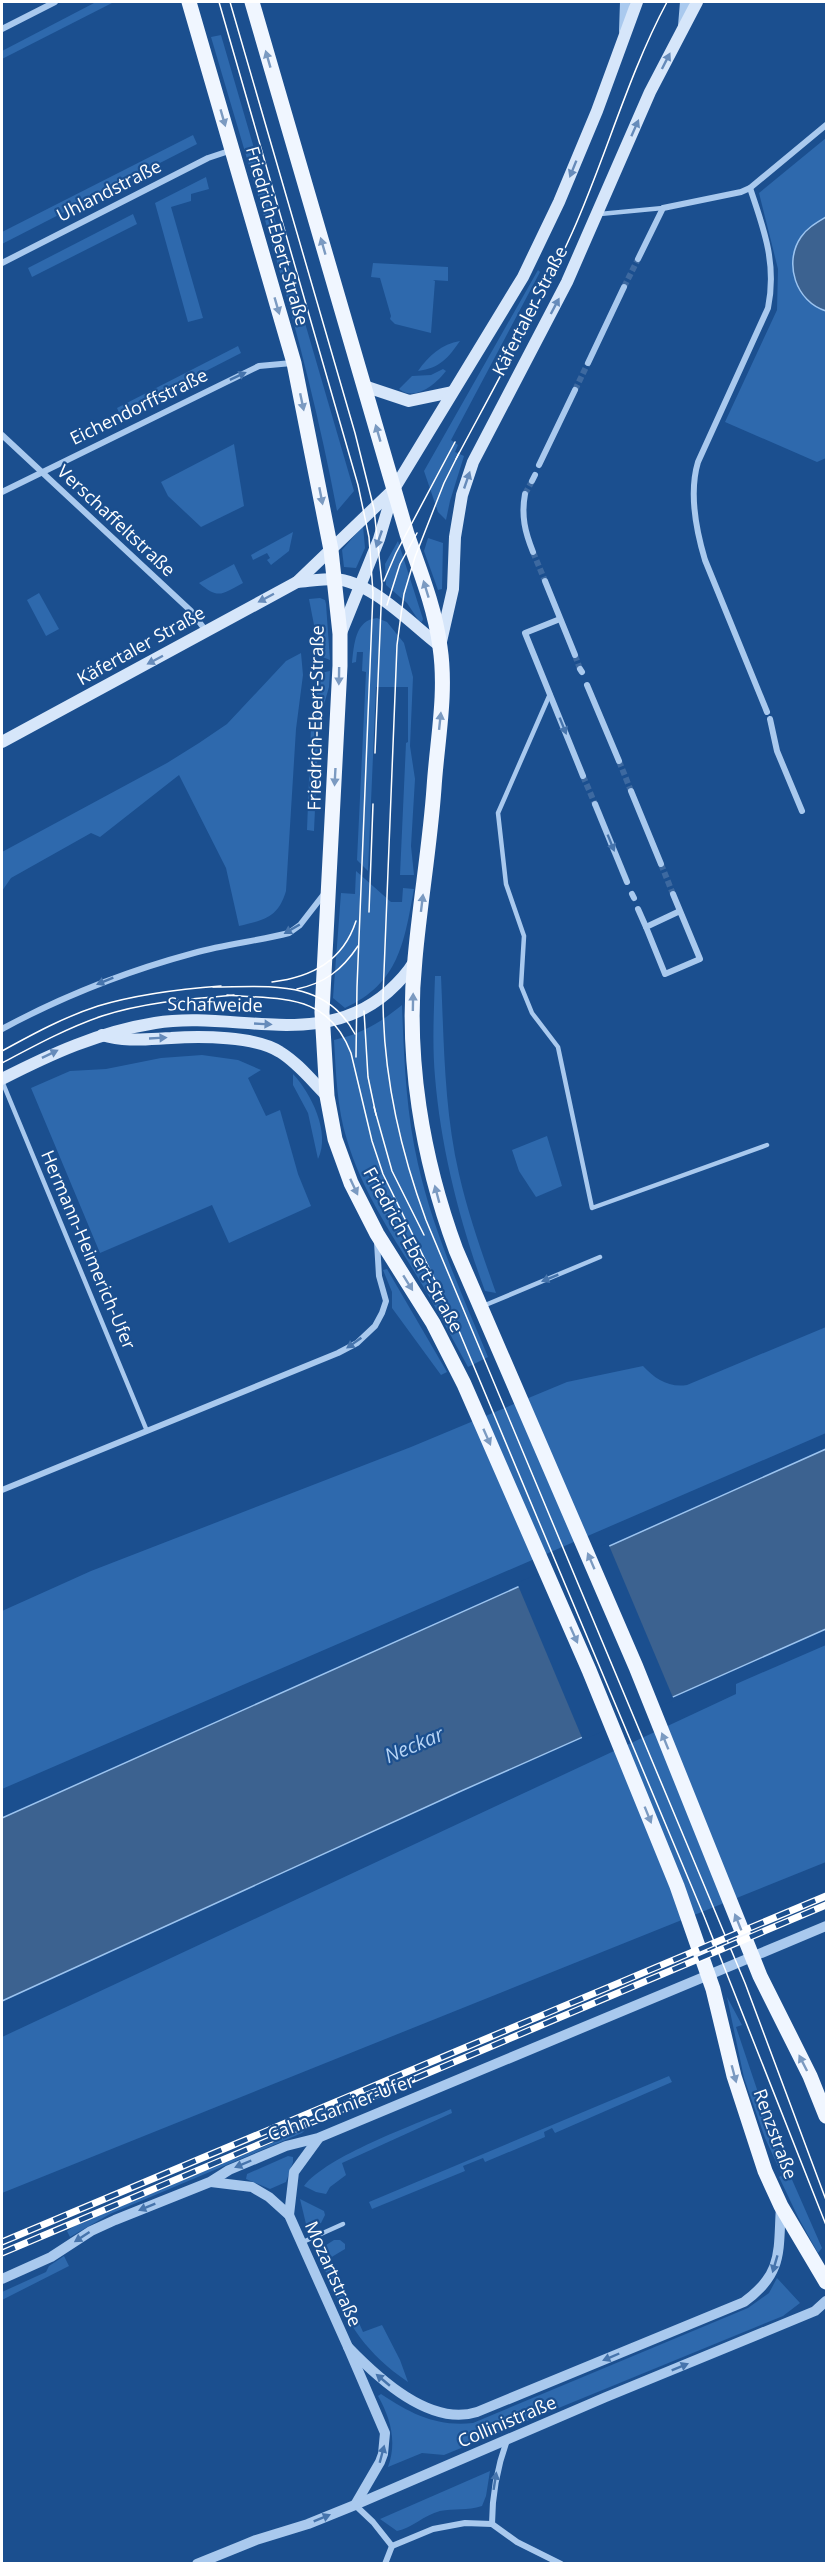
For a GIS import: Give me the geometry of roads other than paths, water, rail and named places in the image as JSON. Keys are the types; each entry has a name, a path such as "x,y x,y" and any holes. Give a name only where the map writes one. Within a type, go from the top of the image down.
{"main road":[{"name":"Friedrich-Ebert-Straße","path":"189,2 294,363 331,550 340,634 339,718 322,1023 327,1096 335,1139 347,1172 377,1234 433,1323 464,1384 589,1670 677,1886 713,1989"},
{"name":"Friedrich-Ebert-Straße","path":"252,2 394,489 431,606 440,646 442,697 430,840 415,961 414,1070 427,1152 446,1224 636,1667 760,1976 810,2076 826,2116"},
{"name":"Käfertaler Straße","path":"2,742 297,582 394,489 523,277 559,202 597,111 637,2"},
{"path":"683,29 697,2"},
{"name":"Käfertaler Straße","path":"440,646 453,589 455,537 462,495 473,462 567,282 650,92 683,29"},
{"path":"364,386 410,401 452,393"},
{"path":"340,634 379,539 394,489"},
{"path":"334,579 359,586 379,597 440,646"},
{"name":"Käfertaler Straße","path":"297,582 334,579"},
{"name":"Schafweide","path":"2,1080 57,1051 101,1034 168,1022 322,1023 346,1018 364,1010 399,982 415,961"},
{"path":"101,1034 121,1040 177,1037 242,1040 271,1047 294,1063 327,1096"},
{"name":"Renzstraße","path":"713,1989 734,2076 752,2134 781,2206 826,2282"}],"street":[{"path":"2,29 55,2"},
{"name":"Käfertaler Straße","path":"624,36 625,2"},
{"name":"Käfertaler Straße","path":"683,29 685,2"},
{"path":"638,259 663,208 735,194 750,188 826,125"},
{"name":"Uhlandstraße","path":"2,263 208,158 233,150"},
{"path":"750,188 765,234 773,274 772,287 768,308 698,462 694,476 694,495 705,560 769,716 777,751 802,811"},
{"path":"588,363 624,287"},
{"name":"Eichendorffstraße","path":"2,492 110,437 259,366 294,363"},
{"path":"539,465 575,390"},
{"name":"Verschaffeltstraße","path":"2,435 191,611 206,632"},
{"path":"525,494 522,512 524,528 533,552"},
{"path":"544,581 575,655"},
{"path":"560,619 525,633 583,776"},
{"path":"587,685 619,761"},
{"path":"631,790 661,864"},
{"path":"595,804 627,882"},
{"path":"2,1029 38,1010 111,978 197,952 289,933 300,925 330,886"},
{"path":"638,909 665,974 699,959 673,894"},
{"path":"646,927 680,911"},
{"path":"2,1490 317,1362 357,1343 375,1326 386,1300 379,1276 377,1234"},
{"name":"Cahn-Garnier-Ufer","path":"2,2278 51,2257 91,2231 210,2182 229,2170 286,2146 318,2138 826,1926"},
{"name":"Mozartstraße","path":"289,2215 294,2172 318,2138"},
{"name":"Mozartstraße","path":"210,2182 252,2187 269,2197 289,2215 381,2423 385,2443 380,2462 355,2505"},
{"name":"Collinistraße","path":"449,2415 466,2416 477,2412 744,2302 771,2278 777,2260 781,2206"},
{"name":"Collinistraße","path":"197,2564 255,2540 308,2524 355,2505 815,2311 826,2301"},
{"name":"Mozartstraße","path":"348,2347 386,2384 404,2396 449,2415"},
{"path":"492,2524 497,2468 507,2440"},
{"path":"355,2505 373,2522 392,2546"},
{"path":"385,2564 392,2546 433,2529 465,2523 492,2524 518,2542 561,2564"}],"lane":[{"path":"597,214 663,208"},
{"path":"550,694 498,813 506,884 524,936 521,986 532,1013 558,1047 592,1208 767,1145"},
{"name":"Hermann-Heimerich-Ufer","path":"2,1080 147,1431"},
{"path":"480,1307 600,1257"},
{"path":"301,2243 343,2224"}],"water":[{"path":"826,217 826,311 807,299 800,290 795,280 793,258 801,237 809,228"},
{"name":"Neckar","path":"826,1449 826,1629 459,1792 2,2001 2,1818"}],"tunnel":[{"path":"624,287 638,259"},
{"path":"575,390 588,363"},
{"path":"525,494 532,481"},
{"path":"533,552 545,581"},
{"path":"575,655 580,669"},
{"path":"619,761 631,791"},
{"path":"583,776 595,804"},
{"path":"661,864 673,894"}],"tram line":[{"path":"219,2 358,485 369,537 373,593 356,1057"},
{"path":"230,2 355,433 374,509 382,584 375,753"},
{"path":"456,459 559,262 596,175 640,58 667,2"},
{"path":"384,581 396,553 455,442"},
{"path":"459,453 444,483 415,557 404,594 397,645 383,997 386,1054 394,1110 416,1193 426,1220 745,1983 826,2200"},
{"path":"387,605 400,564 417,533"},
{"path":"369,912 373,804"},
{"path":"272,982 300,976 324,965 343,947 356,921"},
{"path":"297,989 316,983 332,974 346,962 358,946"},
{"path":"2,1051 37,1032 98,1006 128,998 221,986"},
{"path":"213,987 274,987 311,995 328,1003 343,1016 355,1034"},
{"path":"227,995 284,999 316,1009 341,1033 351,1053 372,1141 383,1174 454,1319 704,1916 826,2225"},
{"path":"2,1063 63,1032 118,1011 167,1002 234,995"},
{"path":"364,1011 368,1077 376,1115"},
{"path":"374,1107 392,1171 424,1235"}],"railway":[{"path":"2,2242 826,1896"},
{"path":"2,2253 826,1905"}]}
